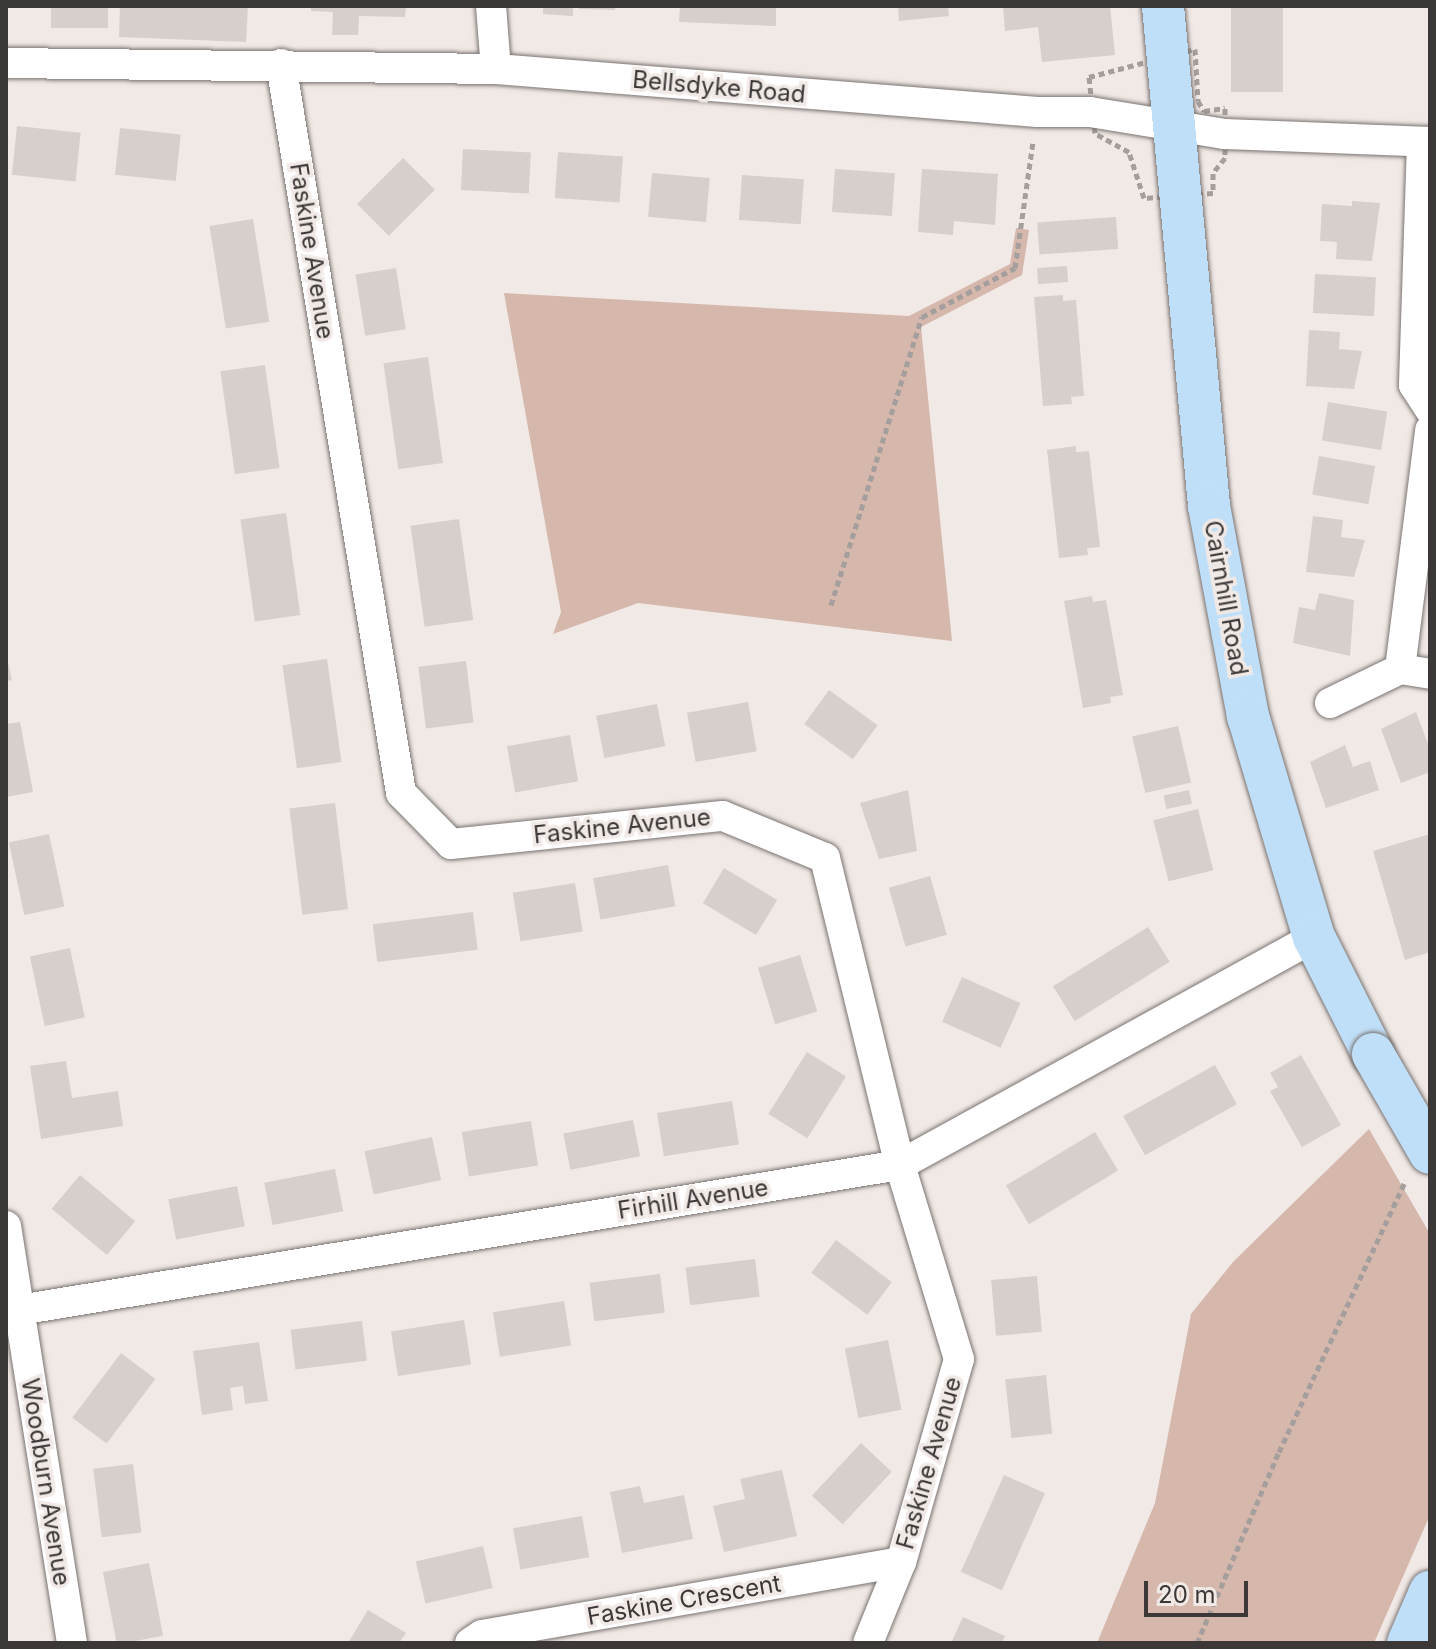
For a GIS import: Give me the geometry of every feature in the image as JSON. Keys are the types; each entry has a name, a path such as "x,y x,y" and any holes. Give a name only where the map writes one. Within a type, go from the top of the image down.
{"main road":[{"name":"Cairnhill Road","path":"1163,6 1209,506 1248,716 1314,937 1373,1054 1420,1161"},
{"path":"1408,1643 1430,1592"}],"street":[{"path":"491,6 496,69"},
{"name":"Bellsdyke Road","path":"6,63 496,69 1037,112 1090,112 1225,134 1426,142"},
{"name":"Faskine Avenue","path":"281,64 401,793 451,844 723,816 825,858 900,1165 959,1359 901,1562 868,1643"},
{"path":"1426,142 1414,385 1430,410"},
{"path":"1400,669 1430,430"},
{"path":"1330,703 1400,669 1430,674"},
{"name":"Firhill Avenue","path":"19,1310 900,1165 1314,937"},
{"name":"Woodburn Avenue","path":"6,1226 72,1643"},
{"name":"Faskine Crescent","path":"470,1643 482,1635 901,1562"}],"path":[{"path":"831,605 922,317 1015,268 1037,112"},
{"path":"1197,1643 1279,1452 1420,1161"}],"shaded area":[{"path":"1016,228 1029,230 1022,275 921,327 952,641 638,603 553,634 561,612 504,293 909,316 1010,264"},
{"path":"1369,1129 1430,1234 1430,1515 1374,1643 1097,1643 1155,1503 1191,1314 1233,1262"}],"building":[{"path":"51,6 108,6 108,28 51,28"},
{"path":"120,6 248,6 246,42 119,37"},
{"path":"311,6 406,6 405,17 359,16 358,35 332,35 333,12 311,11"},
{"path":"543,6 573,6 573,16 543,14"},
{"path":"579,6 615,6 615,10 579,9"},
{"path":"680,6 776,6 776,26 679,22"},
{"path":"898,6 948,6 949,16 899,21"},
{"path":"1003,6 1110,6 1115,55 1042,62 1038,27 1005,31"},
{"path":"1231,6 1283,6 1283,92 1231,92"},
{"path":"17,126 81,133 76,181 12,175"},
{"path":"120,128 181,134 176,181 115,175"},
{"path":"463,149 531,153 529,194 461,190"},
{"path":"558,152 623,157 620,202 555,198"},
{"path":"403,158 435,190 389,236 357,204"},
{"path":"835,169 895,173 892,216 832,212"},
{"path":"922,169 998,174 995,225 954,221 953,235 918,232"},
{"path":"652,173 710,178 706,222 648,217"},
{"path":"742,175 804,179 801,224 739,220"},
{"path":"1352,201 1380,203 1372,261 1336,259 1337,242 1320,241 1322,204 1352,206"},
{"path":"1116,217 1118,249 1039,254 1037,223"},
{"path":"253,219 269,322 226,329 210,226"},
{"path":"1067,266 1068,282 1038,284 1037,268"},
{"path":"396,268 406,329 365,336 356,274"},
{"path":"1315,274 1376,277 1374,316 1313,313"},
{"path":"1063,295 1063,301 1076,300 1084,396 1071,397 1072,404 1043,406 1034,297"},
{"path":"1309,330 1340,332 1339,349 1362,351 1354,389 1306,386"},
{"path":"428,357 443,463 398,469 383,363"},
{"path":"265,365 279,468 235,474 220,371"},
{"path":"1328,402 1387,411 1381,450 1322,441"},
{"path":"1076,446 1076,452 1089,451 1100,547 1087,548 1088,555 1059,558 1047,450"},
{"path":"1319,456 1375,466 1368,504 1312,494"},
{"path":"286,513 300,615 255,621 240,519"},
{"path":"1313,516 1343,520 1341,537 1365,540 1354,577 1306,572"},
{"path":"459,519 473,620 425,627 410,526"},
{"path":"1319,593 1354,600 1350,656 1293,643 1299,607 1315,610"},
{"path":"1092,596 1093,602 1106,600 1123,695 1110,697 1111,703 1083,708 1064,601"},
{"path":"6,654 12,680 6,681"},
{"path":"327,659 341,762 297,768 282,665"},
{"path":"466,661 474,723 426,728 418,667"},
{"path":"829,690 878,725 853,759 804,724"},
{"path":"748,702 757,751 696,762 687,713"},
{"path":"657,704 665,746 604,758 596,716"},
{"path":"1416,712 1430,749 1430,772 1401,783 1381,729"},
{"path":"20,722 33,792 6,797 6,724"},
{"path":"1178,726 1191,783 1145,793 1132,737"},
{"path":"570,735 578,781 515,792 507,746"},
{"path":"1345,745 1353,767 1370,761 1379,790 1326,808 1310,762"},
{"path":"908,790 917,851 879,859 860,803"},
{"path":"1189,790 1192,804 1166,809 1164,795"},
{"path":"335,803 348,909 302,915 289,809"},
{"path":"1198,809 1213,870 1169,881 1153,820"},
{"path":"49,834 64,906 24,915 9,843"},
{"path":"1430,834 1430,952 1405,960 1373,851"},
{"path":"668,865 675,906 600,920 593,878"},
{"path":"724,868 777,900 756,935 703,903"},
{"path":"930,876 947,935 905,946 889,888"},
{"path":"575,883 583,931 520,941 513,893"},
{"path":"473,912 478,950 377,962 373,924"},
{"path":"1148,927 1170,962 1075,1021 1053,986"},
{"path":"70,948 85,1017 45,1026 30,957"},
{"path":"800,955 817,1011 775,1024 758,968"},
{"path":"962,977 1020,1003 1001,1048 942,1022"},
{"path":"807,1052 846,1076 807,1138 768,1114"},
{"path":"1301,1055 1341,1125 1302,1147 1270,1091 1278,1087 1270,1073"},
{"path":"66,1061 72,1098 118,1091 123,1126 41,1139 30,1066"},
{"path":"1215,1065 1237,1104 1145,1155 1123,1116"},
{"path":"732,1101 739,1144 664,1156 657,1113"},
{"path":"633,1120 640,1156 570,1170 563,1134"},
{"path":"531,1121 538,1165 469,1176 462,1132"},
{"path":"1095,1132 1118,1171 1029,1224 1006,1186"},
{"path":"432,1137 441,1180 374,1194 365,1151"},
{"path":"335,1169 343,1211 273,1225 264,1183"},
{"path":"80,1175 135,1221 107,1255 52,1209"},
{"path":"237,1186 245,1226 176,1240 168,1199"},
{"path":"836,1240 892,1282 867,1315 811,1273"},
{"path":"755,1259 760,1297 690,1305 686,1268"},
{"path":"660,1274 665,1313 594,1321 590,1283"},
{"path":"1037,1276 1042,1332 996,1336 991,1280"},
{"path":"564,1301 571,1345 500,1357 493,1312"},
{"path":"464,1320 471,1364 398,1376 391,1332"},
{"path":"362,1321 367,1361 295,1369 291,1330"},
{"path":"888,1340 902,1410 858,1418 845,1348"},
{"path":"259,1342 268,1401 245,1404 243,1386 230,1388 233,1410 202,1415 193,1351"},
{"path":"121,1353 155,1379 107,1444 72,1418"},
{"path":"1046,1375 1052,1434 1011,1438 1005,1379"},
{"path":"861,1443 892,1472 843,1524 812,1496"},
{"path":"133,1464 141,1532 102,1537 93,1469"},
{"path":"782,1470 797,1536 724,1552 713,1506 745,1499 740,1479"},
{"path":"1004,1475 1045,1493 1002,1590 961,1572"},
{"path":"640,1486 644,1503 684,1495 693,1539 622,1553 610,1492"},
{"path":"582,1516 589,1557 520,1570 513,1528"},
{"path":"483,1546 493,1588 425,1603 416,1562"},
{"path":"149,1563 163,1636 117,1643 103,1572"},
{"path":"368,1610 406,1633 399,1643 348,1643"},
{"path":"963,1617 1005,1636 1002,1643 951,1643"}]}
